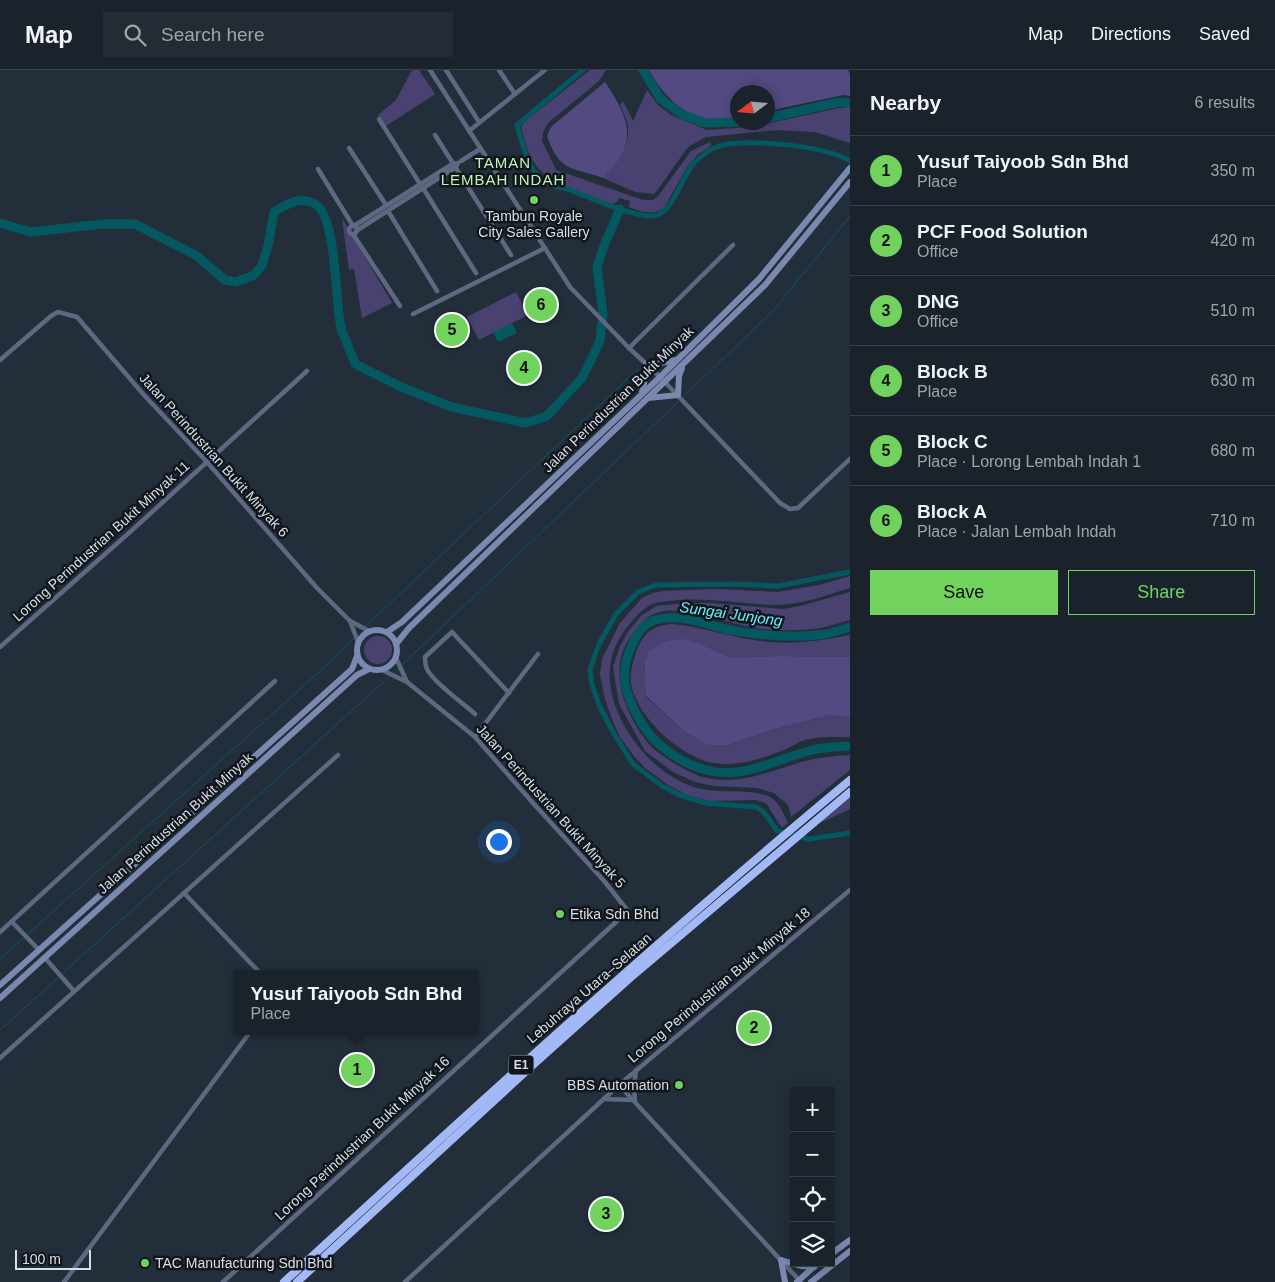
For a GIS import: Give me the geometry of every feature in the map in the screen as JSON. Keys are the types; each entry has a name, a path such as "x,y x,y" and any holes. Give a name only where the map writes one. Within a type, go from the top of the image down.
{"highway":[{"name":"Lebuhraya Utara–Selatan","path":"297,1282 535,1063 850,780"},
{"name":"Lebuhraya Utara–Selatan","path":"284,1282 515,1070 633,965 766,857 850,792"}],"main road":[{"name":"Jalan Perindustrian Bukit Minyak","path":"396,644 416,621 648,398 676,360 759,279 850,168"},
{"name":"Jalan Perindustrian Bukit Minyak","path":"386,632 402,622 641,394 682,366 765,285 850,182"},
{"path":"641,394 646,374 646,364 662,364 676,360"},
{"path":"648,398 680,398 679,376 682,366"},
{"path":"367,630 386,632 391,635 396,644 397,661 385,671 369,669 364,666 357,656 357,640 367,630"},
{"name":"Jalan Perindustrian Bukit Minyak","path":"0,985 36,947 352,668 357,656"},
{"name":"Jalan Perindustrian Bukit Minyak","path":"0,998 47,960 357,675 369,669"},
{"path":"835,1251 850,1240"},
{"path":"814,1280 850,1251"},
{"path":"785,1282 781,1260 790,1263"},
{"path":"799,1281 814,1267"}],"street":[{"path":"430,70 570,287 662,379 780,503 790,508 798,508 850,458"},
{"path":"446,70 479,122"},
{"path":"499,70 515,94"},
{"path":"469,131 545,70"},
{"path":"379,119 476,273"},
{"path":"435,135 511,255"},
{"path":"349,148 386,205"},
{"path":"461,161 480,149"},
{"path":"354,229 388,211 454,165"},
{"path":"318,169 400,306"},
{"path":"354,229 386,205 422,186"},
{"path":"388,211 437,290"},
{"path":"629,348 733,245"},
{"path":"413,314 545,248"},
{"name":"Jalan Perindustrian Bukit Minyak 6","path":"0,360 58,312 77,318 317,588 350,621"},
{"name":"Lorong Perindustrian Bukit Minyak 11","path":"0,647 307,371"},
{"path":"350,621 367,630"},
{"path":"350,621 357,640"},
{"path":"475,714 427,671 425,664 425,657 452,632 509,693"},
{"path":"475,737 538,654"},
{"path":"397,661 407,682"},
{"name":"Jalan Perindustrian Bukit Minyak 5","path":"385,671 407,682 475,737 605,882 628,911"},
{"path":"0,932 275,681"},
{"path":"0,1058 73,989 184,893 338,754"},
{"name":"Lorong Perindustrian Bukit Minyak 18","path":"404,1282 619,1084 850,890"},
{"path":"184,893 257,970"},
{"name":"Lorong Perindustrian Bukit Minyak 16","path":"223,1282 628,911"},
{"path":"12,922 36,947"},
{"path":"47,960 73,989"},
{"path":"64,1282 249,1035"},
{"path":"634,1101 636,1070"},
{"path":"619,1084 799,1281"},
{"path":"603,1099 634,1101"}],"shaded area":[{"path":"412,70 419,70 435,94 386,126 378,115 396,100"},
{"path":"590,70 606,70 599,81 549,122 543,132 542,141 556,170 643,200 653,200 659,195 691,151 710,142 711,146 697,155 687,167 664,208 656,212 642,212 629,207 630,201 619,198 617,202 612,204 572,189 553,180 535,165 525,143 521,126"},
{"path":"649,70 848,70 850,74 850,96 843,95 775,110 775,85 730,85 730,118 720,119 699,117 690,113 673,102"},
{"path":"605,82 620,108 627,131 622,154 603,178 575,169 562,162 556,156 547,136 551,127"},
{"path":"647,90 658,105 671,115 707,130 730,128 730,130 775,130 775,122 850,107 850,143 815,132 777,130 706,137 688,147 653,194 635,192 603,178 621,156 627,142 628,125 620,105 623,101 633,121"},
{"path":"342,218 392,303 362,318 354,269 349,270"},
{"path":"516,292 528,315 479,340 467,317"},
{"path":"512,323 517,333 498,342 493,332"},
{"path":"850,576 850,588 814,599 785,605 715,600 678,600 652,604 629,624 619,638 612,656 610,683 614,700 629,734 640,749 668,775 684,783 701,789 752,792 772,798 778,804 788,823 782,828 766,803 755,800 709,801 685,794 668,785 645,768 633,755 620,737 612,719 600,675 602,659 620,623 642,598 662,591 717,589 778,592 819,585"},
{"path":"850,592 850,620 816,629 764,629 691,612 670,611 655,613 644,621 632,635 624,648 620,662 620,676 626,705 632,719 648,743 673,763 696,775 715,779 739,779 811,760 850,755 850,770 791,817 788,805 774,793 757,788 714,786 695,782 673,772 645,751 619,704 613,667 620,646 629,630 642,615 656,606 685,603 711,603 783,609"},
{"path":"671,624 778,643 814,641 850,635 850,657 777,656 731,658 705,646 645,663 644,682 646,697 685,732 707,745 728,745 771,730 830,715 850,718 850,737 827,737 801,741 770,755 733,764 701,760 688,753 662,734 651,722 635,696 631,683 633,662 646,634 659,626"},
{"path":"378,636 388,640 392,650 388,660 378,664 368,660 364,650 368,640"},
{"path":"684,639 731,658 777,656 850,657 850,718 830,715 771,730 728,745 707,745 685,732 646,696 644,682 645,663 649,651 667,641"},
{"path":"850,796 850,809 819,822"}],"waterway":[{"path":"583,70 517,125 524,149 534,171 548,183 628,212 650,216 658,215 664,211 669,206 694,163 706,153 719,146 748,143 786,145 823,151 850,161"},
{"name":"Sungai Junjong","path":"643,70 660,98 681,114 705,123 730,122"},
{"name":"Sungai Junjong","path":"775,116 839,102 850,103"},
{"path":"0,223 31,232 102,224 135,224 197,256 225,280 236,282 254,275 262,265 268,246 274,212 294,202 310,202 316,205 323,213 328,226 332,243 341,328 355,364 401,387 452,407 526,423 547,416 582,378 600,341 603,314 597,267 620,209"},
{"path":"683,397 773,311 850,216"},
{"path":"365,627 638,369"},
{"path":"402,665 680,400"},
{"path":"850,572 778,586 734,584 656,585 638,592 616,614 599,644 590,669 592,685 600,707 613,732 633,764 662,786 680,795 705,803 756,807 764,812 777,831 809,839 850,833"},
{"name":"Sungai Junjong","path":"850,627 821,635 784,636 730,630 687,619 660,619 647,624 638,634 630,649 625,668 626,688 634,710 646,730 676,757 700,768 732,773 758,768 814,750 850,746"},
{"path":"27,935 340,653 355,637"},
{"path":"393,674 399,668"},
{"path":"62,974 390,676"},
{"path":"0,959 24,938"},
{"path":"0,1030 59,977"}],"place":[{"name":"Tambun Royale City Sales Gallery","path":"534,200"},
{"name":"Block A","path":"541,305"},
{"name":"Block C","path":"452,330"},
{"name":"Block B","path":"524,368"},
{"name":"Etika Sdn Bhd","path":"560,914"},
{"name":"PCF Food Solution","path":"754,1028"},
{"name":"Yusuf Taiyoob Sdn Bhd","path":"357,1070"},
{"name":"BBS Automation","path":"679,1085"},
{"name":"DNG","path":"606,1214"},
{"name":"TAC Manufacturing Sdn Bhd","path":"145,1263"}],"district":[{"name":"TAMAN LEMBAH INDAH","path":"503,172"}]}
